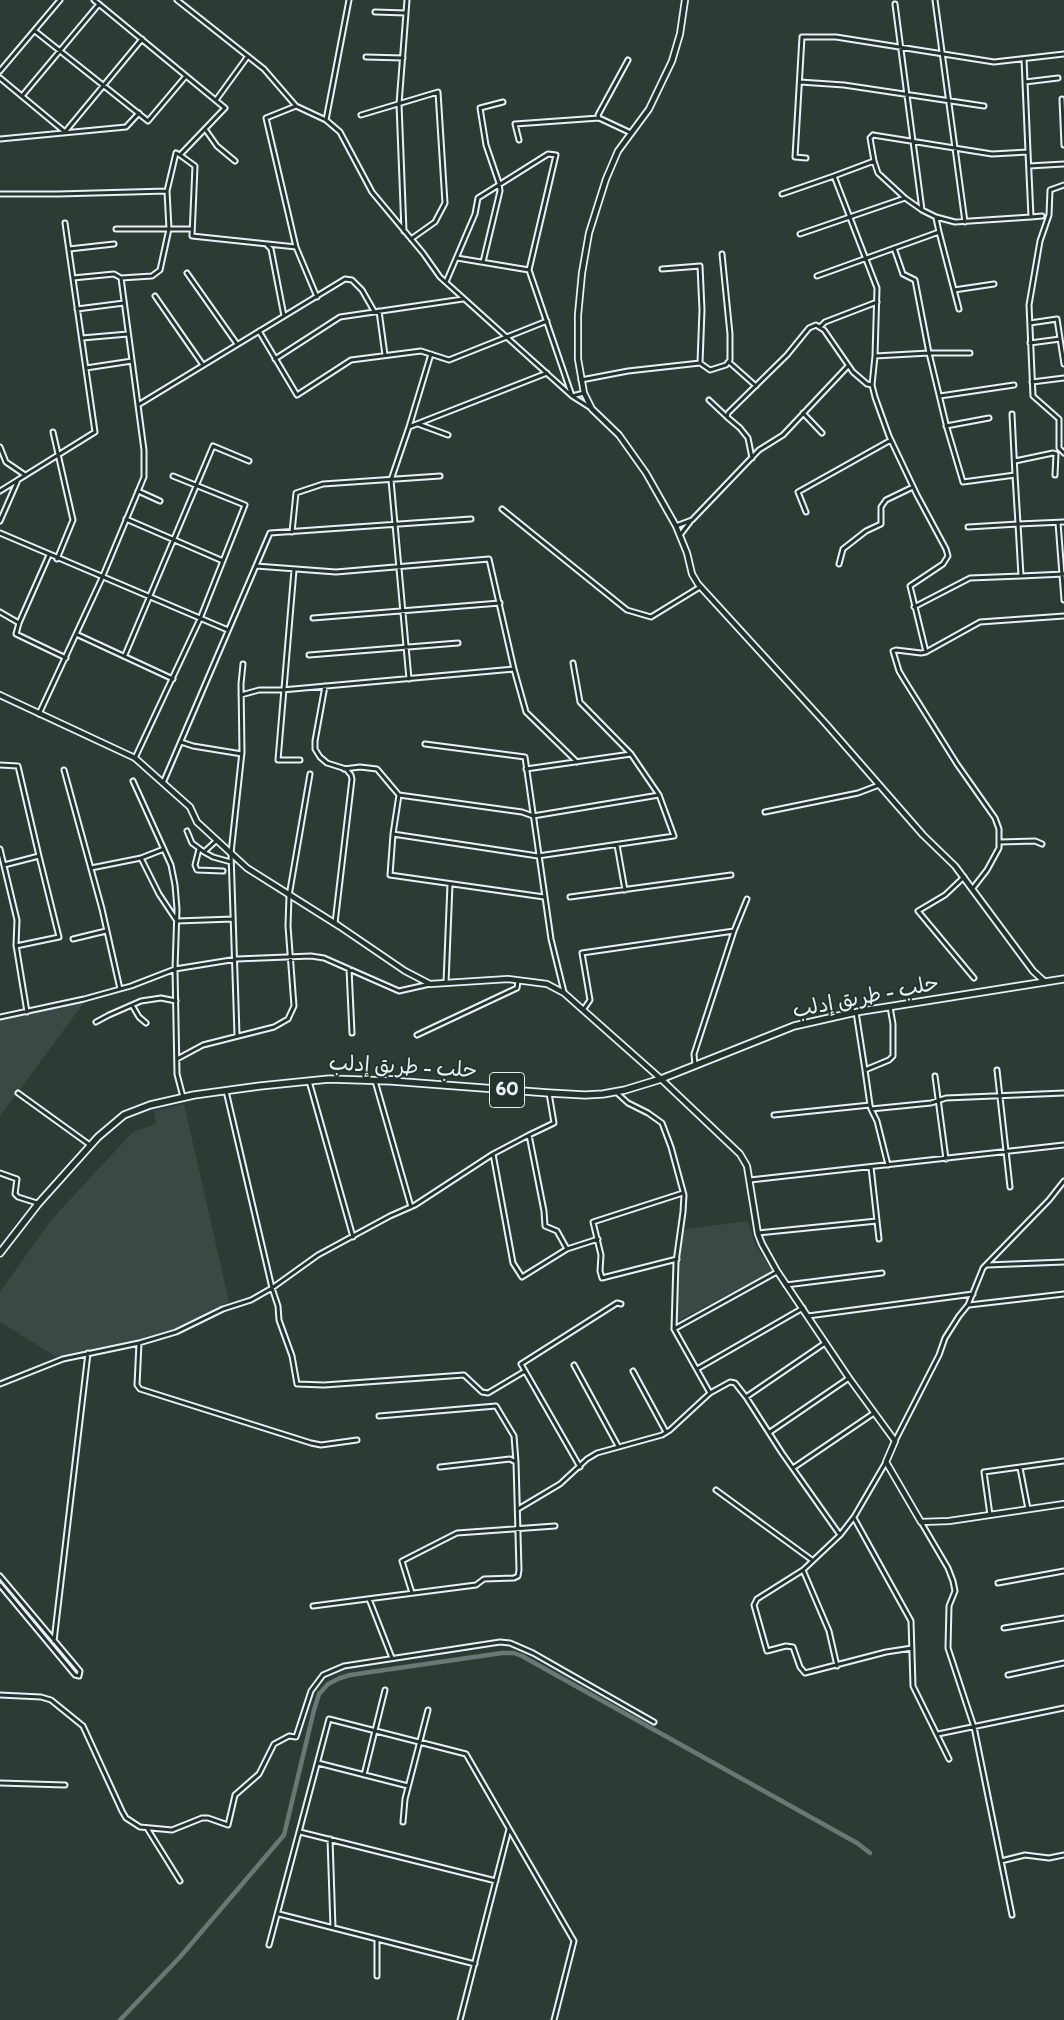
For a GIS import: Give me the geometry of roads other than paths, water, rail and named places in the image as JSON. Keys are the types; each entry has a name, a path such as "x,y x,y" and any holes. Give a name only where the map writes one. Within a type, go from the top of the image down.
{"highway":[{"name":"حلب - طريق إدلب","path":"0,1253 38,1204 113,1124 124,1115 150,1105 182,1097 329,1079 585,1095 616,1091 661,1079 794,1026 856,1012 1064,979"}],"street":[{"path":"0,72 60,0"},
{"path":"94,0 225,108 180,155"},
{"path":"177,0 264,69 296,106 326,120 340,132 372,192 446,282 572,396 592,409 619,434 646,473 676,526 692,574 700,587 761,652 923,835 964,877 1033,972 1045,983"},
{"path":"326,120 349,0"},
{"path":"404,231 399,104 408,0"},
{"path":"592,409 580,380 578,359 578,315 584,252 606,179 618,151 649,109 672,61 680,34 685,0"},
{"path":"934,0 965,222"},
{"path":"22,96 99,4"},
{"path":"894,4 922,210"},
{"path":"375,12 406,13"},
{"path":"34,30 148,121 186,75"},
{"path":"806,158 795,157 802,37 836,37 994,62 1064,54"},
{"path":"65,132 142,39"},
{"path":"216,100 248,56"},
{"path":"366,58 403,58"},
{"path":"1024,59 1032,217"},
{"path":"599,118 598,115 628,60"},
{"path":"0,78 65,132"},
{"path":"1025,82 1058,78"},
{"path":"800,82 844,84 984,106"},
{"path":"361,115 438,92 445,203 435,222 411,238"},
{"path":"1062,99 1064,145"},
{"path":"483,262 500,190 486,145 480,108 503,102"},
{"path":"296,106 266,118 296,247 317,296"},
{"path":"0,139 126,127 139,113"},
{"path":"519,140 516,124 599,118 630,133"},
{"path":"205,129 217,146 235,161"},
{"path":"1028,152 992,154 912,140 873,135 870,138 878,172 905,198 936,217 955,222 965,222 996,218 1042,216"},
{"path":"73,278 114,274 121,278 152,276 160,270 169,229 168,191 176,153 195,166 192,236 296,247"},
{"path":"446,282 475,214 478,198 499,183 548,154 556,155 529,270 572,396"},
{"path":"782,194 874,161"},
{"path":"1029,166 1064,164"},
{"path":"834,176 876,283 875,356 872,385 891,440 948,556 943,564 910,586 926,652"},
{"path":"1064,185 1050,190 1049,215 1040,241 1029,306 1033,396 1059,419 1059,448 1064,453"},
{"path":"0,194 168,191"},
{"path":"800,234 905,198"},
{"path":"936,217 959,308"},
{"path":"0,491 95,432 65,223"},
{"path":"116,229 192,228"},
{"path":"817,276 939,232"},
{"path":"69,249 114,244"},
{"path":"267,244 271,249 284,316"},
{"path":"894,248 904,274 915,280 946,426 963,482 1015,475"},
{"path":"580,380 628,371 700,363 710,370 726,365 730,360 730,334 722,254"},
{"path":"457,258 529,270"},
{"path":"662,268 700,266 702,310 700,363"},
{"path":"187,273 237,344"},
{"path":"39,714 102,578 144,477 144,450 121,278"},
{"path":"138,405 345,280 352,280 362,290 374,311"},
{"path":"954,290 994,284"},
{"path":"155,296 203,365"},
{"path":"275,359 340,317 463,299"},
{"path":"820,327 825,322 877,302"},
{"path":"78,309 124,303"},
{"path":"379,311 385,355"},
{"path":"1030,323 1057,319 1064,364"},
{"path":"259,331 296,395 351,360 421,351 449,360 547,321"},
{"path":"727,417 728,413 756,386 809,328 816,325 830,337 848,366 859,378 872,385"},
{"path":"82,338 128,334"},
{"path":"1030,343 1060,339"},
{"path":"875,356 970,353"},
{"path":"408,679 391,480 431,354"},
{"path":"86,368 132,362"},
{"path":"729,362 756,386"},
{"path":"680,536 692,520 759,450 783,435 848,366"},
{"path":"409,427 547,374"},
{"path":"1032,382 1064,378"},
{"path":"940,396 1014,385"},
{"path":"572,396 584,393"},
{"path":"709,400 740,428 748,438 752,458"},
{"path":"803,413 822,433"},
{"path":"1012,414 1021,576"},
{"path":"946,426 989,418"},
{"path":"417,424 448,434"},
{"path":"53,432 73,520 58,559"},
{"path":"806,512 798,492 891,440"},
{"path":"125,655 198,486 213,446 249,461"},
{"path":"0,447 6,462 26,475"},
{"path":"1015,461 1054,453 1056,454 1055,475"},
{"path":"135,758 200,619 245,505 173,476"},
{"path":"292,532 296,493 323,484 440,476"},
{"path":"0,521 18,480"},
{"path":"839,564 843,549 866,531 881,524 881,507 886,500 913,487"},
{"path":"138,491 160,501"},
{"path":"502,509 627,610 651,617 700,587"},
{"path":"163,783 270,533 471,519"},
{"path":"126,520 223,561"},
{"path":"676,526 692,520"},
{"path":"1058,522 1064,600"},
{"path":"968,527 1064,522"},
{"path":"0,533 228,630"},
{"path":"49,555 16,634 66,658"},
{"path":"256,566 336,572 489,559 514,669 526,712 577,762"},
{"path":"294,570 282,690 278,760 300,760"},
{"path":"914,607 970,578 1062,574"},
{"path":"313,618 500,603"},
{"path":"0,612 19,623"},
{"path":"973,888 987,870 999,848 999,829 995,818 957,764 905,681 893,653 896,650 926,652 980,622 1064,616"},
{"path":"76,634 173,678"},
{"path":"309,655 458,643"},
{"path":"393,834 538,856 674,836 659,795 631,754 580,702 573,663"},
{"path":"237,1035 231,853 242,754 241,695 243,664"},
{"path":"241,695 259,690 282,690 514,669"},
{"path":"326,686 315,748 320,757 327,763 344,769 351,775 352,779 334,923"},
{"path":"0,697 135,758 190,808 197,822 247,868 405,971 430,984"},
{"path":"181,742 193,746 242,754"},
{"path":"425,744 525,757 544,897 551,939 564,993"},
{"path":"526,769 631,754"},
{"path":"0,765 18,766 59,937 16,946"},
{"path":"344,769 360,767 377,769 398,795 522,812 533,816 652,798 659,795"},
{"path":"64,770 102,909 120,989"},
{"path":"177,1059 203,1045 274,1027 288,1019 294,1006 288,926 289,896 310,774"},
{"path":"133,781 171,865 175,885 177,921 175,969 177,1074 182,1097"},
{"path":"765,812 858,793 879,785"},
{"path":"398,795 390,875 544,897"},
{"path":"187,831 192,843 199,849 213,857 231,862"},
{"path":"204,852 217,840"},
{"path":"1000,842 1035,841 1042,844"},
{"path":"617,845 625,890"},
{"path":"0,849 17,920 16,946 27,1012"},
{"path":"91,868 141,858 164,849"},
{"path":"199,849 195,865 197,870 223,871"},
{"path":"4,865 39,856"},
{"path":"141,858 159,894 177,921"},
{"path":"570,897 731,875"},
{"path":"964,877 944,895 918,911 974,978"},
{"path":"446,983 450,884"},
{"path":"696,1066 694,1054 734,931 747,899"},
{"path":"177,921 233,919"},
{"path":"74,939 106,931"},
{"path":"583,1010 590,1000 582,954 734,931"},
{"path":"0,1017 120,989 175,969 234,960 291,956 324,958 399,991 430,984 508,978 547,984 564,993 661,1079 740,1154 747,1166 758,1234 778,1272 849,1378 895,1442"},
{"path":"349,969 352,1033"},
{"path":"417,1035 517,988 518,980"},
{"path":"96,1022 141,1001 161,998 176,1001"},
{"path":"132,1005 146,1022"},
{"path":"865,1070 889,1060 893,1056 893,1024 890,1008"},
{"path":"856,1012 871,1107 888,1165"},
{"path":"997,1070 1010,1187"},
{"path":"935,1076 946,1159"},
{"path":"309,1081 353,1237"},
{"path":"375,1081 411,1207"},
{"path":"226,1091 272,1288 278,1306 279,1320 292,1356 297,1384 324,1385 464,1375 482,1392 488,1393 525,1371"},
{"path":"616,1091 628,1104 655,1118 664,1126 683,1193 684,1212 677,1259 674,1329 710,1393"},
{"path":"18,1093 91,1146"},
{"path":"0,1384 57,1360 140,1343 176,1332 224,1309 251,1300 272,1288 318,1255 411,1207 493,1154 529,1134 554,1123 549,1093"},
{"path":"774,1114 931,1103 946,1098 1064,1093"},
{"path":"529,1134 544,1211 545,1226 557,1231 567,1249"},
{"path":"750,1180 1064,1145"},
{"path":"493,1154 514,1262 522,1277 567,1249 598,1239"},
{"path":"871,1167 880,1240"},
{"path":"0,1173 17,1179 15,1194 18,1197 38,1204"},
{"path":"912,1648 886,1652 838,1666 805,1673 800,1667 793,1647 786,1646 767,1651 754,1605 757,1599 804,1570 812,1560 840,1535 854,1517 886,1462 939,1355 945,1338 968,1305 983,1268 1049,1200 1064,1181"},
{"path":"677,1259 602,1278 600,1271 601,1255 593,1222 683,1193"},
{"path":"758,1234 877,1221"},
{"path":"987,1265 1064,1262"},
{"path":"674,1329 778,1272"},
{"path":"786,1285 882,1273"},
{"path":"808,1316 973,1294"},
{"path":"968,1305 1064,1294"},
{"path":"580,1467 521,1364 617,1303 621,1304"},
{"path":"697,1369 803,1308"},
{"path":"140,1343 137,1385 140,1389 311,1443 320,1445 357,1440"},
{"path":"746,1397 825,1343"},
{"path":"54,1641 88,1353"},
{"path":"574,1365 618,1446"},
{"path":"633,1371 666,1432"},
{"path":"770,1432 849,1378"},
{"path":"518,1509 560,1484 597,1453 666,1432 683,1419 695,1404 730,1382 736,1383 840,1535"},
{"path":"313,1606 476,1584 484,1580 514,1578 518,1576 518,1509 514,1436 510,1426 496,1406 379,1416"},
{"path":"793,1468 874,1413"},
{"path":"440,1467 510,1459 516,1462 516,1468"},
{"path":"990,1515 984,1472 1064,1461"},
{"path":"886,1462 948,1568 953,1581 955,1591 949,1606 948,1648 974,1727 1012,1915"},
{"path":"1020,1468 1028,1510"},
{"path":"716,1490 812,1560"},
{"path":"921,1522 990,1515 1064,1504"},
{"path":"854,1517 911,1621 913,1686 949,1759"},
{"path":"412,1593 402,1561 457,1533 556,1526"},
{"path":"804,1570 829,1631 838,1666"},
{"path":"998,1583 1064,1571"},
{"path":"0,1576 80,1671 79,1676 75,1675 0,1585"},
{"path":"369,1599 392,1658"},
{"path":"1004,1628 1064,1618"},
{"path":"0,1695 41,1697 51,1700 82,1726 122,1811 132,1823 146,1828 172,1830 202,1818 208,1818 228,1825 235,1795 259,1774 274,1744 289,1736 296,1737 311,1690 323,1675 344,1666 500,1642 533,1653 654,1722"},
{"path":"1008,1675 1064,1663"},
{"path":"364,1775 385,1690"},
{"path":"938,1734 1064,1708"},
{"path":"402,1822 408,1786 428,1710"},
{"path":"270,1945 329,1719 466,1754 574,1941 554,2020"},
{"path":"318,1763 408,1786"},
{"path":"0,1783 65,1785"},
{"path":"146,1828 180,1880"},
{"path":"460,2020 509,1828"},
{"path":"300,1832 496,1881"},
{"path":"330,1839 333,1928"},
{"path":"1001,1861 1025,1855 1049,1858 1064,1856"},
{"path":"279,1914 475,1964"},
{"path":"377,1939 377,1976"}],"waterway":[{"path":"120,2020 180,1957 284,1835 319,1694 328,1684 350,1675 502,1653 514,1653 857,1843 870,1853"}]}
